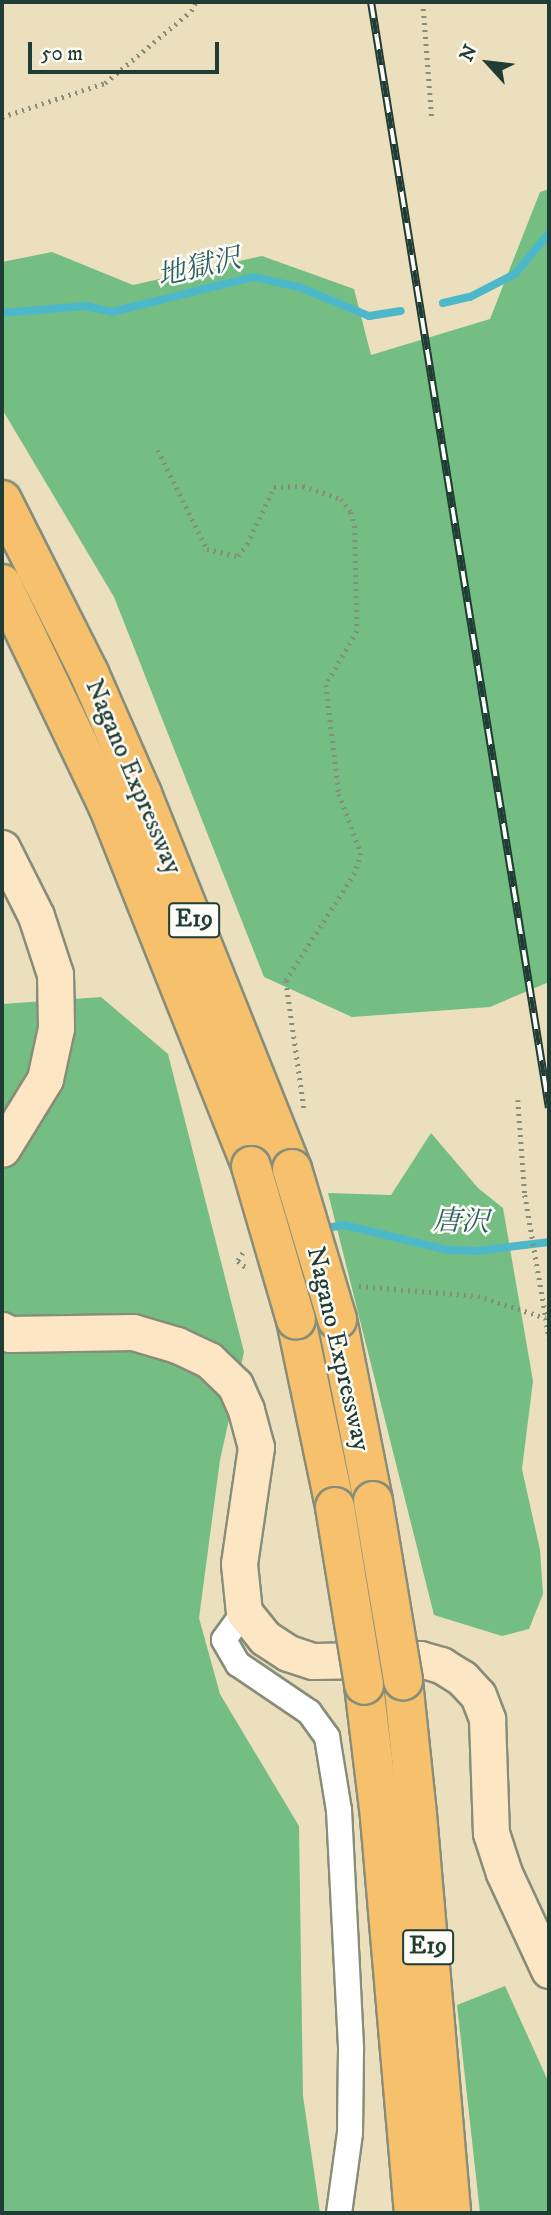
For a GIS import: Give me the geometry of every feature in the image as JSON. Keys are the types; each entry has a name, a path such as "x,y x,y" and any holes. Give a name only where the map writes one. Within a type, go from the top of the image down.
{"highway":[{"name":"Nagano Expressway","path":"2,500 89,673 186,899 292,1169 337,1319 373,1501 403,1681 451,2213"},
{"name":"Nagano Expressway","path":"2,584 53,686 129,857 251,1166 296,1320 335,1507 364,1685 380,1818 414,2213"}],"main road":[{"path":"2,848 36,916 55,974 56,1028 45,1079 2,1149"},
{"path":"2,1330 10,1334 133,1332 177,1345 209,1360 234,1385 246,1410 256,1447 239,1564 244,1612 265,1638 288,1653 313,1661 420,1659 441,1665 462,1678 478,1695 487,1719 491,1833 504,1873 549,1970"}],"street":[{"path":"244,1612 224,1640 238,1664 309,1712 327,1737 339,1810 351,2050 350,2133 339,2213"}],"path":[{"path":"2,117 105,83 191,11 196,2"},
{"path":"423,2 432,118"},
{"path":"158,450 207,549 238,556 247,544 275,487 303,486 341,499 351,512 355,526 357,631 326,685 339,794 361,853 355,873 286,981 304,1110"},
{"path":"517,1100 531,1228 549,1339"},
{"path":"245,1250 238,1261 254,1273"},
{"path":"355,1286 478,1296 546,1318"}],"green space":[{"path":"549,189 549,982 490,1007 352,1017 264,977 114,597 2,409 2,262 52,252 133,285 262,256 354,289 371,355 490,319 540,192"},
{"path":"101,997 168,1054 244,1352 220,1460 199,1618 220,1694 299,1826 303,2096 320,2213 2,2213 2,1004"},
{"path":"431,1133 478,1188 503,1208 533,1381 522,1469 540,1550 543,1594 529,1629 502,1636 434,1615 328,1193 391,1195"},
{"path":"505,1986 549,2083 549,2213 480,2213 457,2005"}],"waterway":[{"name":"地獄沢","path":"443,303 470,297 515,274 549,233"},
{"name":"地獄沢","path":"2,313 86,306 112,312 253,277 299,287 369,316 401,311"},
{"name":"唐沢","path":"332,1227 344,1225 447,1250 476,1251 549,1242"}],"railway":[{"path":"371,2 549,1108"}]}
